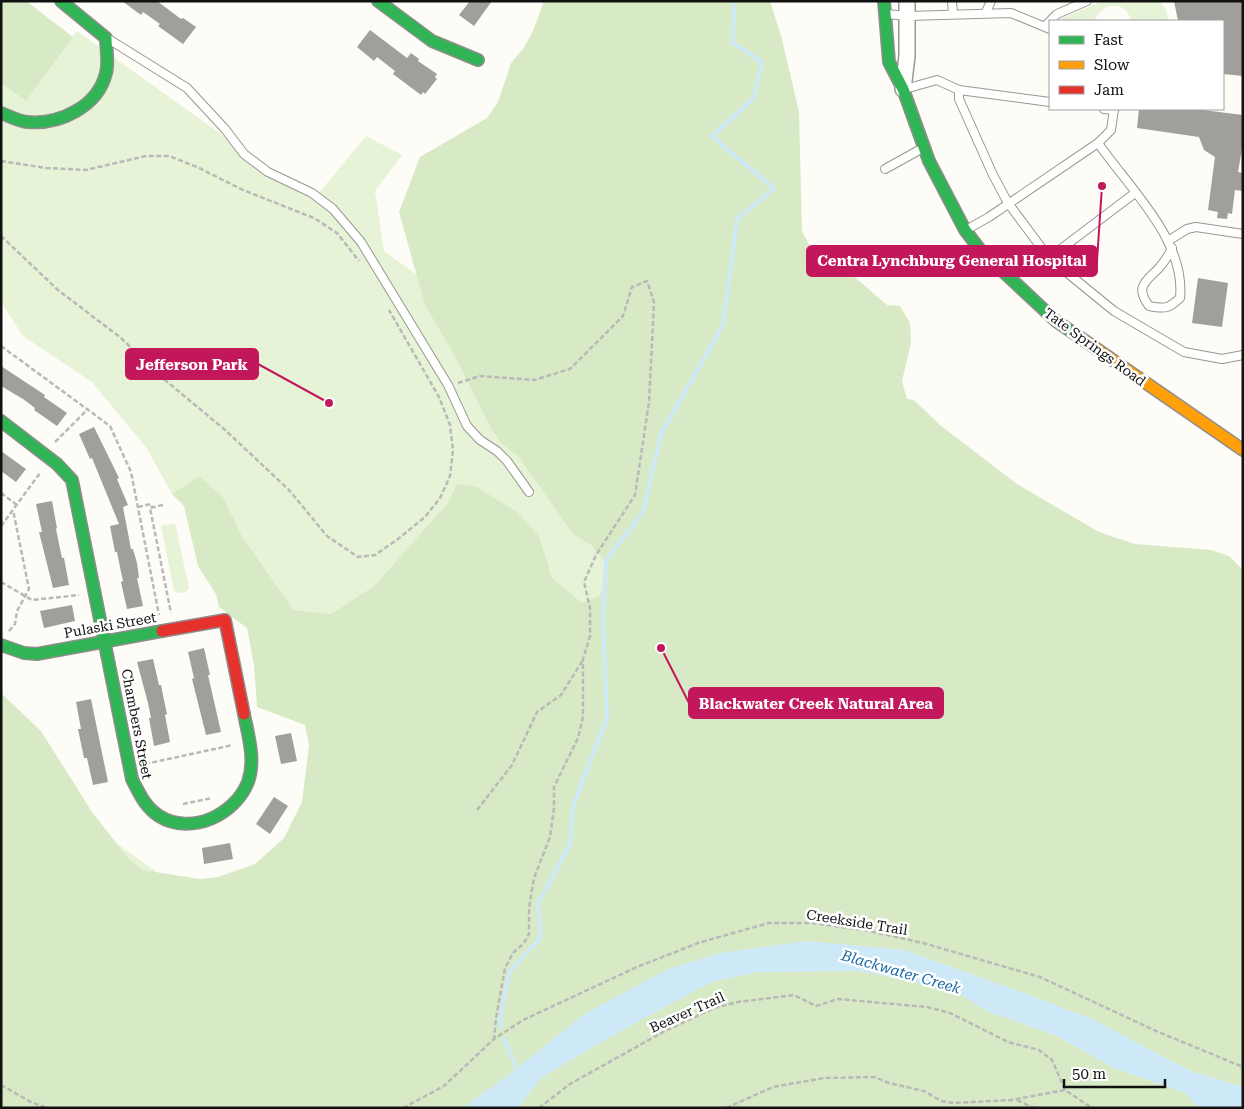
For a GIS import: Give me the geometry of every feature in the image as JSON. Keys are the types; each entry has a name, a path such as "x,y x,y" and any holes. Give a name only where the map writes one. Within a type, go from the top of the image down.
{"street":[{"path":"1,112 25,122 48,122 71,114 92,101 102,86 106,71 106,38 61,1"},
{"path":"378,1 432,42 478,60"},
{"name":"Tate Springs Road","path":"884,1 889,62 903,89 929,160 965,230 981,251 1056,321 1243,450"},
{"name":"Tate Springs Road","path":"903,89 907,56 907,8"},
{"name":"Chambers Street","path":"1,421 57,464 72,480 135,789 146,805 163,817 183,823 203,822 214,819 233,806 246,788 252,766 252,755 225,620"},
{"name":"Pulaski Street","path":"1,645 30,654 225,620"}],"lane":[{"path":"952,1 953,14"},
{"path":"986,12 991,1"},
{"path":"1053,20 1056,14 1087,1"},
{"path":"884,14 907,8 953,14 1011,13 1048,28"},
{"path":"106,38 187,88 225,129 244,154 268,172 312,193 333,209 361,242 448,385 467,426 480,440 507,461 529,492"},
{"path":"903,89 936,80 959,90 1049,102"},
{"path":"959,90 959,99 993,175 1008,203 1049,258 1114,311 1184,352 1222,359 1243,355"},
{"path":"965,230 1098,143 1111,130 1114,110"},
{"path":"1098,143 1162,230 1170,244 1182,284 1180,298 1171,307 1149,306 1142,297 1142,288 1146,280 1168,256 1170,244 1187,229 1196,228 1243,234"},
{"path":"885,169 924,147"},
{"path":"1049,258 1135,193"}],"path":[{"path":"1,161 46,168 86,170 146,156 169,156 197,167 243,190 314,218 336,233 362,266"},
{"path":"1,236 58,290 121,338 150,367 224,429 289,490 327,536 358,557 375,555 425,517 440,498 450,476 453,450 450,425 439,397 388,310"},
{"path":"464,381 480,376 534,380 570,369 623,316 632,287 648,281 654,302 649,402 635,495 596,555 584,582 590,608 590,636 583,659 561,694 537,712 512,765 477,810"},
{"path":"1,346 110,426 131,472 160,620"},
{"path":"53,444 88,409"},
{"path":"1,526 40,473"},
{"path":"1,494 17,505"},
{"path":"138,506 152,504 152,507"},
{"path":"152,507 163,505"},
{"path":"152,507 150,508 172,617"},
{"path":"9,634 11,627 15,624 17,611 29,588 13,510"},
{"path":"1,582 32,600 86,594"},
{"path":"494,1038 505,968 513,953 524,943 529,934 529,908 534,878 550,837 554,808 554,788 578,738 584,717 583,659"},
{"path":"144,765 239,744"},
{"path":"179,805 220,796"},
{"name":"Creekside Trail","path":"403,1108 444,1086 494,1038 523,1020 637,967 698,943 769,923 813,923 869,931 923,942 1040,977 1156,1031 1243,1066"},
{"name":"Beaver Trail","path":"539,1108 570,1084 663,1032 714,1008 738,1002 794,996 816,1006 838,999 927,1007 950,1014 1008,1042 1039,1050 1052,1060 1065,1090"},
{"path":"726,1108 773,1087 824,1078 848,1077 874,1077 889,1083 924,1091 942,1101 953,1104 988,1103 1065,1090 1092,1108"},
{"path":"1,1085 31,1102 47,1108"},
{"path":"1016,1099 1034,1108"}],"green space":[{"path":"1,1 26,1 73,37 26,101 1,83"},
{"path":"544,1 770,1 782,39 799,112 802,231 811,248 844,268 887,305 900,306 910,323 911,343 902,381 907,399 914,400 940,425 1017,484 1099,532 1135,544 1211,550 1229,556 1243,570 1243,1087 1190,1071 1094,1020 904,950 807,941 721,953 506,1077 462,1108 1,1108 1,693 41,731 92,812 128,858 143,870 200,879 218,877 255,864 284,838 302,802 309,745 305,725 257,707 254,665 247,628 219,607 216,594 198,566 184,506 172,494 199,476 223,497 243,538 294,610 331,614 374,586 448,503 457,484 477,487 517,512 539,536 552,578 582,603 599,596 608,579 604,560 591,545 573,534 519,457 502,444 491,428 456,358 425,305 399,212 420,157 487,118 498,102 511,63 523,49 533,31"},
{"path":"1103,1 1159,1 1166,10 1169,20 1131,20 1125,9 1119,6 1108,7 1098,14 1095,20 1061,20"},
{"path":"77,31 313,200 366,136 402,155 375,191 384,251 515,345 1243,896 1243,1108 1,1108 1,760 323,992 394,564 374,586 331,614 294,610 243,538 223,497 199,476 172,494 146,447 92,382 23,336 1,302 1,83 26,101"},
{"path":"175,523 189,588 186,592 177,593 174,591 161,526"},
{"path":"857,971 901,979 961,995 989,1012 1055,1035 1114,1068 1185,1093 1196,1105 1204,1108 518,1108 541,1078 601,1042 711,982 758,972"}],"water":[{"name":"Blackwater Creek","path":"807,941 904,950 1019,991 1094,1020 1190,1071 1243,1087 1243,1108 1204,1108 1196,1105 1185,1093 1114,1068 1055,1035 989,1012 961,995 901,979 857,971 758,972 711,982 601,1042 541,1078 518,1108 462,1108 506,1077 583,1015 668,969 721,953"}],"building":[{"path":"122,1 157,1 181,19 183,18 196,27 183,44 158,26 160,24 143,12 141,15"},
{"path":"470,1 492,1 474,26 459,15"},
{"path":"1174,1 1243,1 1243,76 1224,74 1224,20 1178,20"},
{"path":"370,30 407,58 411,53 419,59 418,61 437,74 435,77 437,79 425,94 423,92 421,95 393,74 395,71 377,57 374,61 357,47"},
{"path":"1139,110 1203,110 1243,115 1243,143 1238,172 1243,173 1243,191 1235,190 1232,214 1228,213 1227,219 1217,218 1218,212 1208,210 1215,157 1204,150 1199,137 1137,128"},
{"path":"1198,278 1228,283 1222,327 1192,323"},
{"path":"1,366 45,395 44,397 67,413 57,426 34,410 35,408 23,399 1,386"},
{"path":"94,427 119,478 117,479 128,505 123,507 131,549 133,549 137,563 139,578 137,578 143,606 127,609 121,582 123,581 110,526 119,524 92,458 90,459 79,434"},
{"path":"1,451 26,469 16,482 1,471"},
{"path":"52,501 59,544 62,558 64,558 69,585 53,588 39,532 42,532 36,504"},
{"path":"72,605 75,621 44,628 40,611"},
{"path":"204,648 221,732 206,735 192,679 194,678 188,652"},
{"path":"153,659 167,714 165,715 170,742 154,746 148,703 137,662"},
{"path":"91,699 108,782 93,785 87,758 84,758 78,729 81,729 76,702"},
{"path":"291,733 297,761 281,764 275,736"},
{"path":"274,797 288,806 270,834 256,824"},
{"path":"230,843 233,859 204,864 202,848"}],"waterway":[{"path":"501,1027 500,1019 510,971 541,937 538,904 570,844 573,806 607,718 603,621 606,560 643,512 661,434 723,325 737,219 774,189 712,136 754,98 762,62 733,43 734,1"},
{"path":"504,1038 518,1073"}],"traffic: fast":[{"path":"1,113 27,122 39,122 64,117 86,104 102,85 107,69 106,38 61,1"},
{"path":"378,1 432,41 478,60"},
{"path":"884,1 889,62 903,89 929,161 965,230 981,251 1056,321 1075,334"},
{"path":"1,421 57,464 72,480 132,779 150,808 159,816 171,822 185,824 211,819 223,813 233,804 242,794 250,774 251,756 244,714"},
{"path":"1,645 24,653 37,654 162,631"}],"traffic: slow":[{"path":"1075,334 1243,450"}],"traffic: jam":[{"path":"162,631 225,620 244,714"}],"place":[{"name":"Centra Lynchburg General Hospital","path":"1102,186"},
{"name":"Jefferson Park","path":"329,403"},
{"name":"Blackwater Creek Natural Area","path":"661,648"}]}
